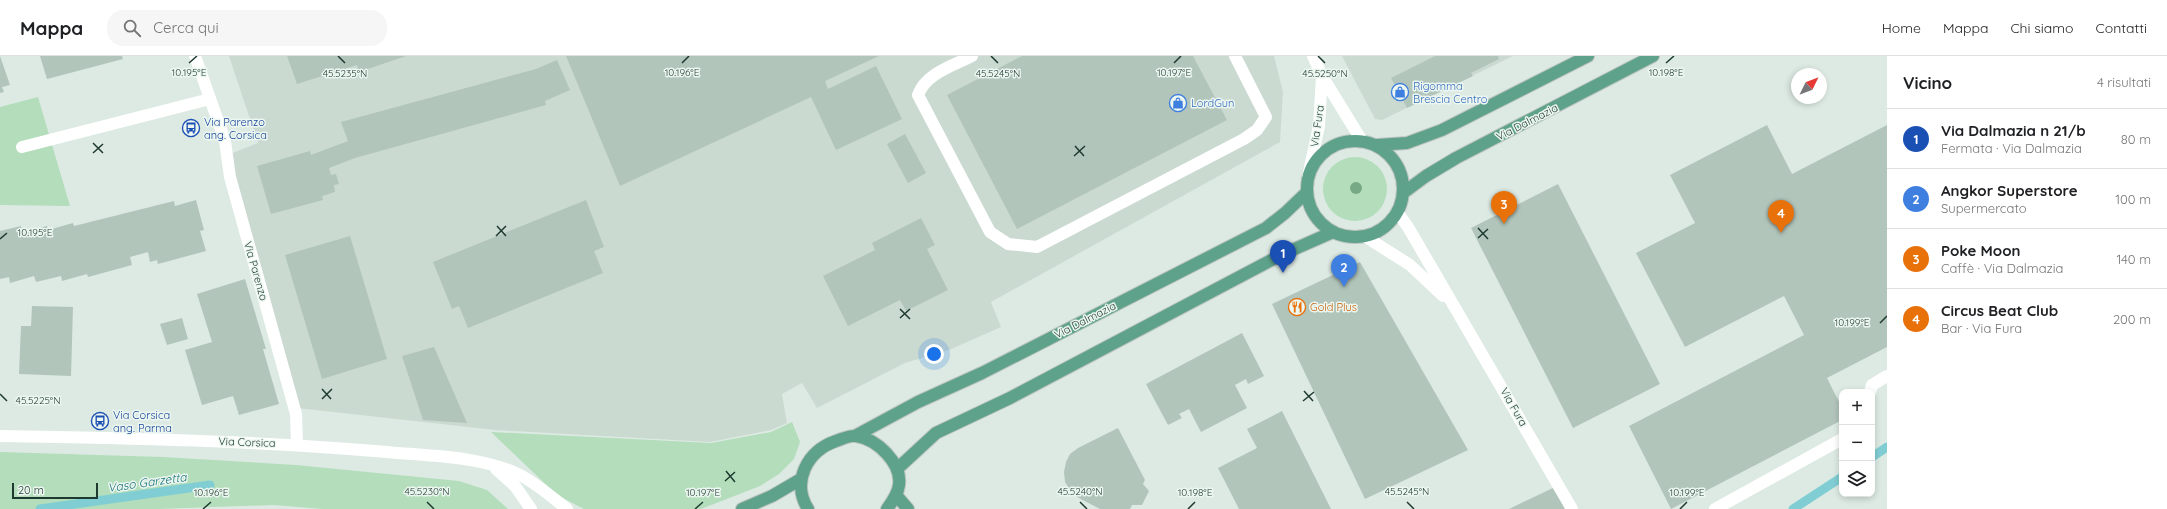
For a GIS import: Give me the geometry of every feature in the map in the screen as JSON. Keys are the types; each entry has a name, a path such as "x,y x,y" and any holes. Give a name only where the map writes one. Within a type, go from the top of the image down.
{"main road":[{"path":"1377,145 1388,153 1397,164 1403,183 1403,193 1397,212 1386,226 1366,237 1355,238 1333,232 1318,218 1312,209 1307,192 1308,176 1312,165 1326,149 1348,140 1362,141 1377,145 1407,143 1442,130 1588,56"},
{"name":"Via Dalmazia","path":"1403,193 1426,176 1456,158 1653,56"},
{"name":"Via Dalmazia","path":"855,436 918,402 982,373 1266,228 1285,213 1307,192"},
{"path":"897,469 936,433 1010,398 1281,255 1333,232"},
{"path":"808,509 800,490 805,465 818,451 828,444 855,436 874,443 890,457 897,469 899,484 896,495 887,509"},
{"path":"742,509 772,496 801,480"},
{"path":"896,495 908,509"}],"street":[{"name":"Via Parenzo","path":"195,56 225,141 230,177 296,414 297,444"},
{"path":"972,56 930,78 921,87 918,96 990,232 1008,244 1037,247 1244,139 1257,130 1266,117 1236,56"},
{"name":"Via Fura","path":"1313,56 1322,76 1362,141"},
{"name":"Via Fura","path":"1308,176 1319,126 1322,76"},
{"path":"22,148 210,99"},
{"name":"Via Fura","path":"1397,212 1497,377 1572,509"},
{"name":"Via Fura","path":"1366,237 1410,265 1454,307"},
{"path":"1871,389 1872,385 1887,376"},
{"name":"Via Corsica","path":"0,436 297,444 455,459 493,466 520,475 567,509"},
{"path":"1715,509 1839,441"},
{"path":"493,466 516,486 531,509"}],"shaded area":[{"path":"229,56 1274,56 1283,92 1280,142 991,302 1001,327 949,350 905,363 817,408 802,383 782,394 787,423 771,430 710,442 495,430 297,408 225,156 258,143"},
{"name":"Rigomma Brescia Centro","path":"1342,56 1513,56 1382,120 1375,119"}],"green space":[{"path":"38,97 70,206 0,205 0,107"},
{"path":"1349,157 1361,157 1378,166 1385,177 1387,189 1385,201 1378,212 1361,221 1349,221 1337,216 1328,207 1323,195 1323,183 1328,171 1337,162"},
{"path":"792,422 800,442 794,459 779,474 760,486 701,509 584,509 557,495 491,432 711,443 771,432"},
{"path":"0,452 163,457 296,465 459,481 487,490 508,509 323,509 274,505 158,509 0,509"}],"building":[{"path":"0,56 10,85 2,87 4,92 0,93"},
{"path":"40,56 122,56 123,59 47,79"},
{"path":"287,56 406,56 359,72 357,65 297,84"},
{"path":"566,56 879,56 825,81 828,89 876,66 902,119 836,150 811,97 620,186"},
{"path":"1022,56 1193,56 1227,120 1017,229 947,95"},
{"path":"1435,56 1498,56 1499,59 1471,73 1473,76 1407,108 1391,78"},
{"path":"557,60 570,90 545,101 546,105 355,158 329,168 331,175 336,174 339,184 334,185 335,192 322,196 323,200 271,214 257,166 310,151 311,155 348,141 341,122 536,69"},
{"path":"1767,125 1792,174 1887,125 1887,347 1827,378 1839,402 1839,422 1671,509 1629,426 1804,335 1784,296 1685,347 1636,253 1695,223 1670,175"},
{"path":"905,134 926,173 908,183 887,144"},
{"path":"1558,184 1660,384 1573,428 1471,228"},
{"path":"196,200 204,230 200,231 206,251 158,264 157,260 150,262 148,252 130,257 132,265 88,277 87,274 62,281 61,276 36,282 34,276 10,283 9,277 0,279 0,231 21,226 22,233 47,226 48,230 73,223 74,226 174,201 175,206"},
{"path":"586,200 604,247 594,251 603,273 468,328 459,306 452,309 433,262"},
{"path":"921,218 935,245 927,249 948,290 906,311 900,300 848,326 823,276 875,250 872,243"},
{"path":"350,236 387,359 322,379 285,255"},
{"path":"1360,262 1468,450 1365,499 1272,304"},
{"path":"245,279 266,349 263,349 279,404 239,415 233,396 202,405 185,350 212,342 197,294"},
{"path":"32,306 73,307 71,376 19,374 21,326 31,326"},
{"path":"182,318 188,339 167,345 160,324"},
{"path":"1242,333 1264,376 1248,384 1246,379 1235,385 1247,408 1201,432 1189,409 1179,414 1182,418 1168,425 1146,384"},
{"path":"434,347 467,423 423,420 402,356"},
{"path":"1282,411 1331,509 1239,509 1218,468 1257,448 1247,429"},
{"path":"1118,428 1145,480 1143,484 1149,491 1142,505 1132,505 1130,509 1100,509 1077,497 1070,490 1065,482 1064,472 1066,462 1070,454 1078,448"},
{"path":"1555,487 1565,509 1509,509"}],"waterway":[{"name":"Vaso Garzetta","path":"1875,455 1887,447"},
{"name":"Vaso Garzetta","path":"1793,509 1839,479"},
{"name":"Vaso Garzetta","path":"40,509 210,485"}],"place":[{"name":"Rigomma Brescia Centro","path":"1400,92"},
{"name":"LordGun","path":"1178,103"},
{"name":"Via Parenzo ang. Corsica","path":"191,128"},
{"name":"Poke Moon","path":"1504,224"},
{"name":"Circus Beat Club","path":"1781,233"},
{"name":"Via Dalmazia n 21/b","path":"1283,273"},
{"name":"Angkor Superstore","path":"1344,287"},
{"name":"Gold Plus","path":"1297,307"},
{"name":"Via Corsica ang. Parma","path":"100,421"}]}
